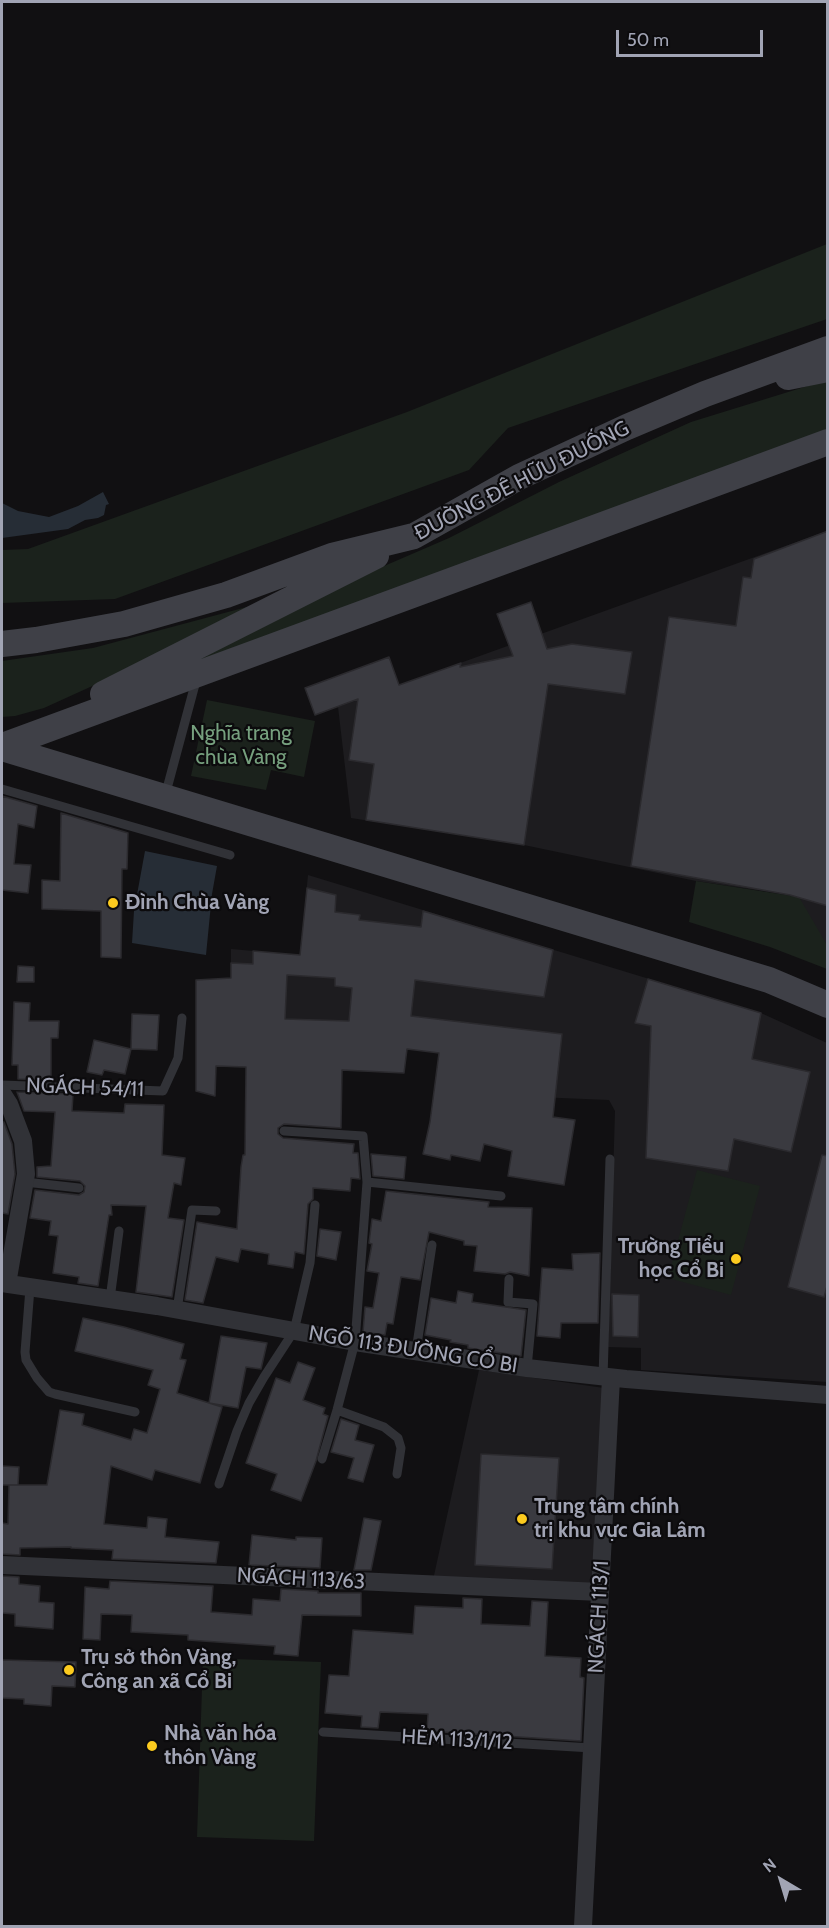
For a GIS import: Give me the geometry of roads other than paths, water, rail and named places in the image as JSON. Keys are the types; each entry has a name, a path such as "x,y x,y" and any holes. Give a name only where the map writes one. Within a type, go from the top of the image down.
{"main road":[{"name":"ĐƯỜNG ĐÊ HỮU ĐUỐNG","path":"2,644 47,639 124,624 226,595 332,556 414,536 519,477 627,427 705,394 828,349"},
{"path":"705,394 828,369"},
{"path":"2,746 828,442"},
{"path":"2,746 414,536"},
{"path":"2,746 769,980 828,1005"}],"street":[{"path":"2,1093 9,1104 23,1141 26,1174 4,1284"},
{"name":"NGÕ 113 ĐƯỜNG CỔ BI","path":"4,1284 110,1299 527,1368 607,1378 828,1395"},
{"name":"NGÁCH 113/1","path":"583,1926 600,1592 607,1378"},
{"name":"NGÁCH 113/63","path":"2,1565 600,1592"}],"lane":[{"path":"165,796 198,674"},
{"path":"2,789 230,855"},
{"name":"NGÁCH 54/11","path":"2,1085 164,1091 178,1058 182,1018"},
{"path":"284,1131 363,1136 367,1182 355,1341 322,1459"},
{"path":"607,1378 610,1159"},
{"path":"25,1182 79,1188"},
{"path":"367,1182 501,1196"},
{"path":"219,1484 227,1457 249,1403 294,1331 310,1263 315,1204"},
{"path":"177,1310 192,1210 216,1211"},
{"path":"110,1299 119,1231"},
{"path":"416,1351 432,1245"},
{"path":"509,1279 508,1302 533,1304 527,1368"},
{"path":"30,1288 24,1352 37,1378 55,1395 135,1412"},
{"path":"337,1410 384,1427 398,1438 401,1448 397,1474"},
{"name":"HẺM 113/1/12","path":"323,1732 592,1748"}],"place":[{"name":"Đình Chùa Vàng","path":"113,903"},
{"name":"Trường Tiểu học Cổ Bi","path":"736,1259"},
{"name":"Trung tâm chính trị khu vực Gia Lâm","path":"522,1519"},
{"name":"Trụ sở thôn Vàng, Công an xã Cổ Bi","path":"69,1670"},
{"name":"Nhà văn hóa thôn Vàng","path":"152,1746"}],"park label":[{"name":"Nghĩa trang chùa Vàng","path":"241,746"}]}
